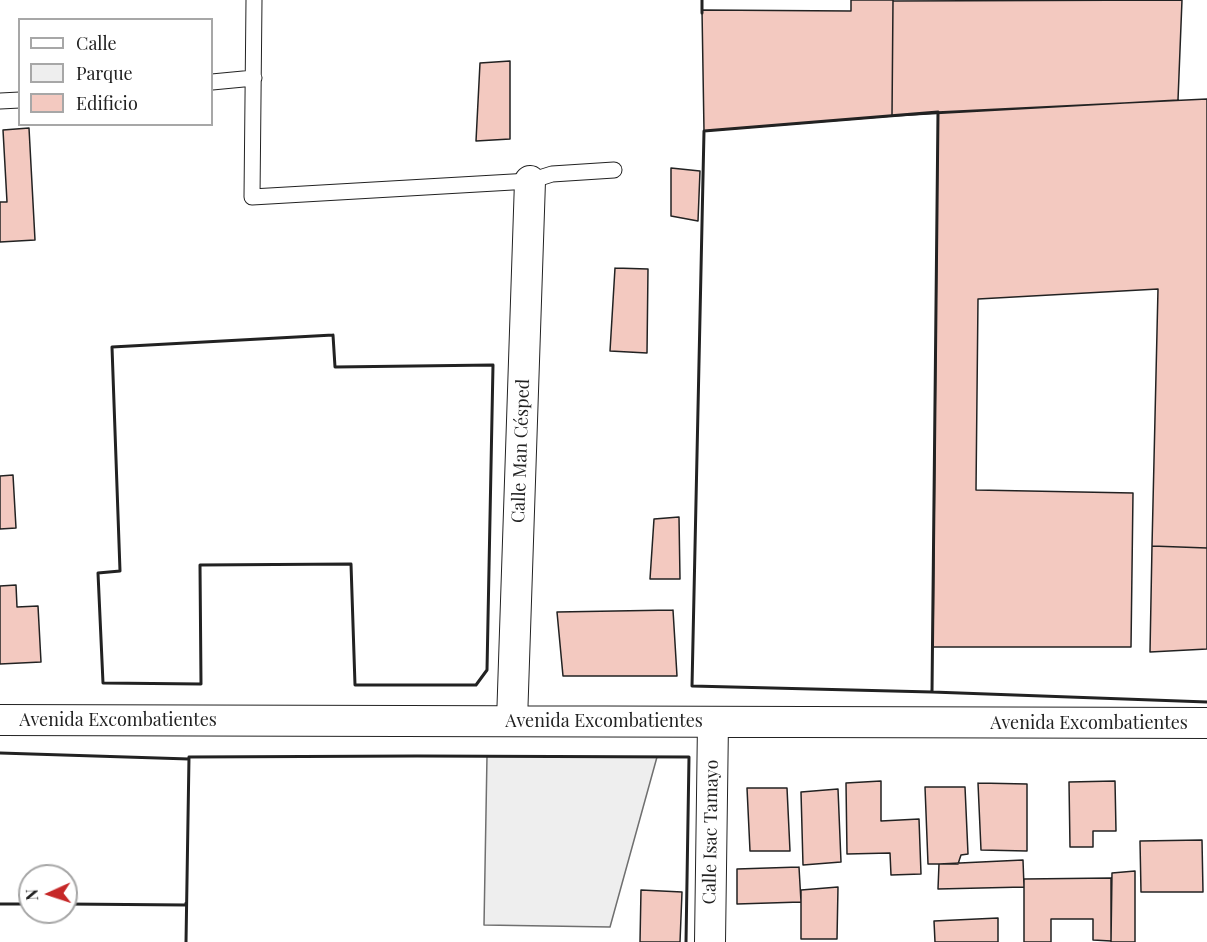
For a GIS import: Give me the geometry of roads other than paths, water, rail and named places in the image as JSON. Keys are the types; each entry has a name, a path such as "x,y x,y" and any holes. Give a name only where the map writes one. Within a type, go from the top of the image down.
{"street":[{"name":"Calle Man Césped","path":"512,721 530,181"},
{"name":"Avenida Excombatientes","path":"0,720 1207,723"},
{"name":"Calle Isac Tamayo","path":"710,942 713,722"}],"lane":[{"path":"255,0 252,197 530,181 552,174 614,170"},
{"path":"213,82 254,78"},
{"path":"0,101 18,100"}]}
